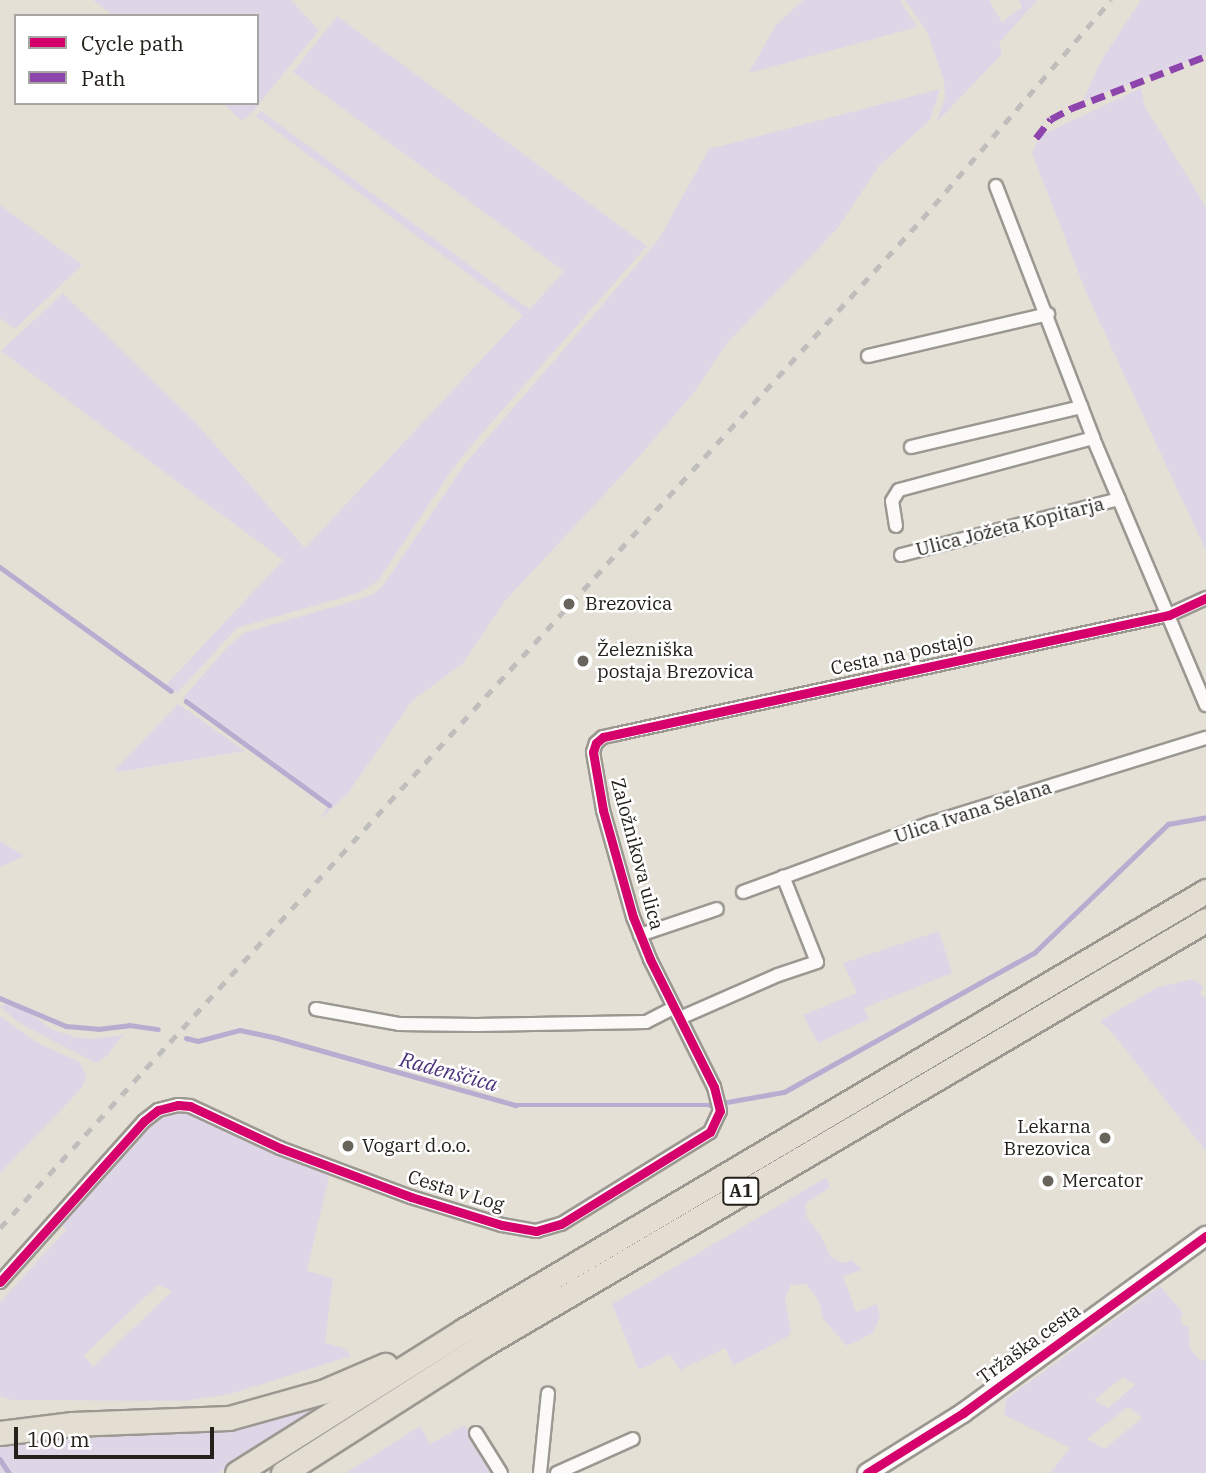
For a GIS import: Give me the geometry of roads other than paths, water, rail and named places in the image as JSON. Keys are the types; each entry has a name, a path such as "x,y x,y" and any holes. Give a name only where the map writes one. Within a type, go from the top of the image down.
{"highway":[{"name":"A1","path":"237,1473 464,1330 1206,891"},
{"name":"A1","path":"283,1473 504,1333 1206,919"},
{"path":"0,1433 72,1424 229,1418 322,1392 382,1367 421,1342 443,1333 464,1330"}],"main road":[{"name":"Tržaška cesta","path":"867,1473 963,1413 1206,1236"}],"street":[{"name":"Ulica Jožeta Kopitarja","path":"996,186 1048,314 1093,438 1168,615"},
{"path":"868,356 1048,314"},
{"path":"911,447 1081,407"},
{"name":"Ulica Jožeta Kopitarja","path":"896,526 892,501 899,490 1093,438"},
{"name":"Ulica Jožeta Kopitarja","path":"901,555 1119,499"},
{"name":"Cesta na postajo","path":"603,737 1168,615 1206,598"},
{"path":"1168,615 1206,705"},
{"name":"Založnikova ulica","path":"603,737 593,752 603,810 640,935 677,1013"},
{"name":"Ulica Ivana Selana","path":"743,892 931,823 1206,738"},
{"path":"316,1009 400,1024 646,1022 817,962 783,876"},
{"path":"640,935 717,909"},
{"name":"Cesta v Log","path":"0,1282 144,1121 158,1110 178,1105 190,1106 336,1170 489,1221 536,1231 561,1224 710,1132 719,1105 677,1013"},
{"path":"540,1473 548,1393"},
{"path":"476,1433 501,1473"},
{"path":"556,1473 633,1439"}],"waterway":[{"path":"0,567 171,691"},
{"path":"186,701 329,805"},
{"path":"186,1038 198,1041 240,1030 516,1105 710,1105 784,1092 1034,953 1168,824 1206,817"},
{"name":"Radenščica","path":"0,998 66,1026 98,1029 129,1025 158,1029"},
{"path":"0,1459 9,1473"}],"railway":[{"path":"0,1228 922,219 1111,0"}],"place":[{"name":"Brezovica","path":"569,604"},
{"name":"Železniška postaja Brezovica","path":"583,661"},
{"name":"Lekarna Brezovica","path":"1105,1138"},
{"name":"Vogart d.o.o.","path":"348,1146"},
{"name":"Mercator","path":"1048,1181"}]}
